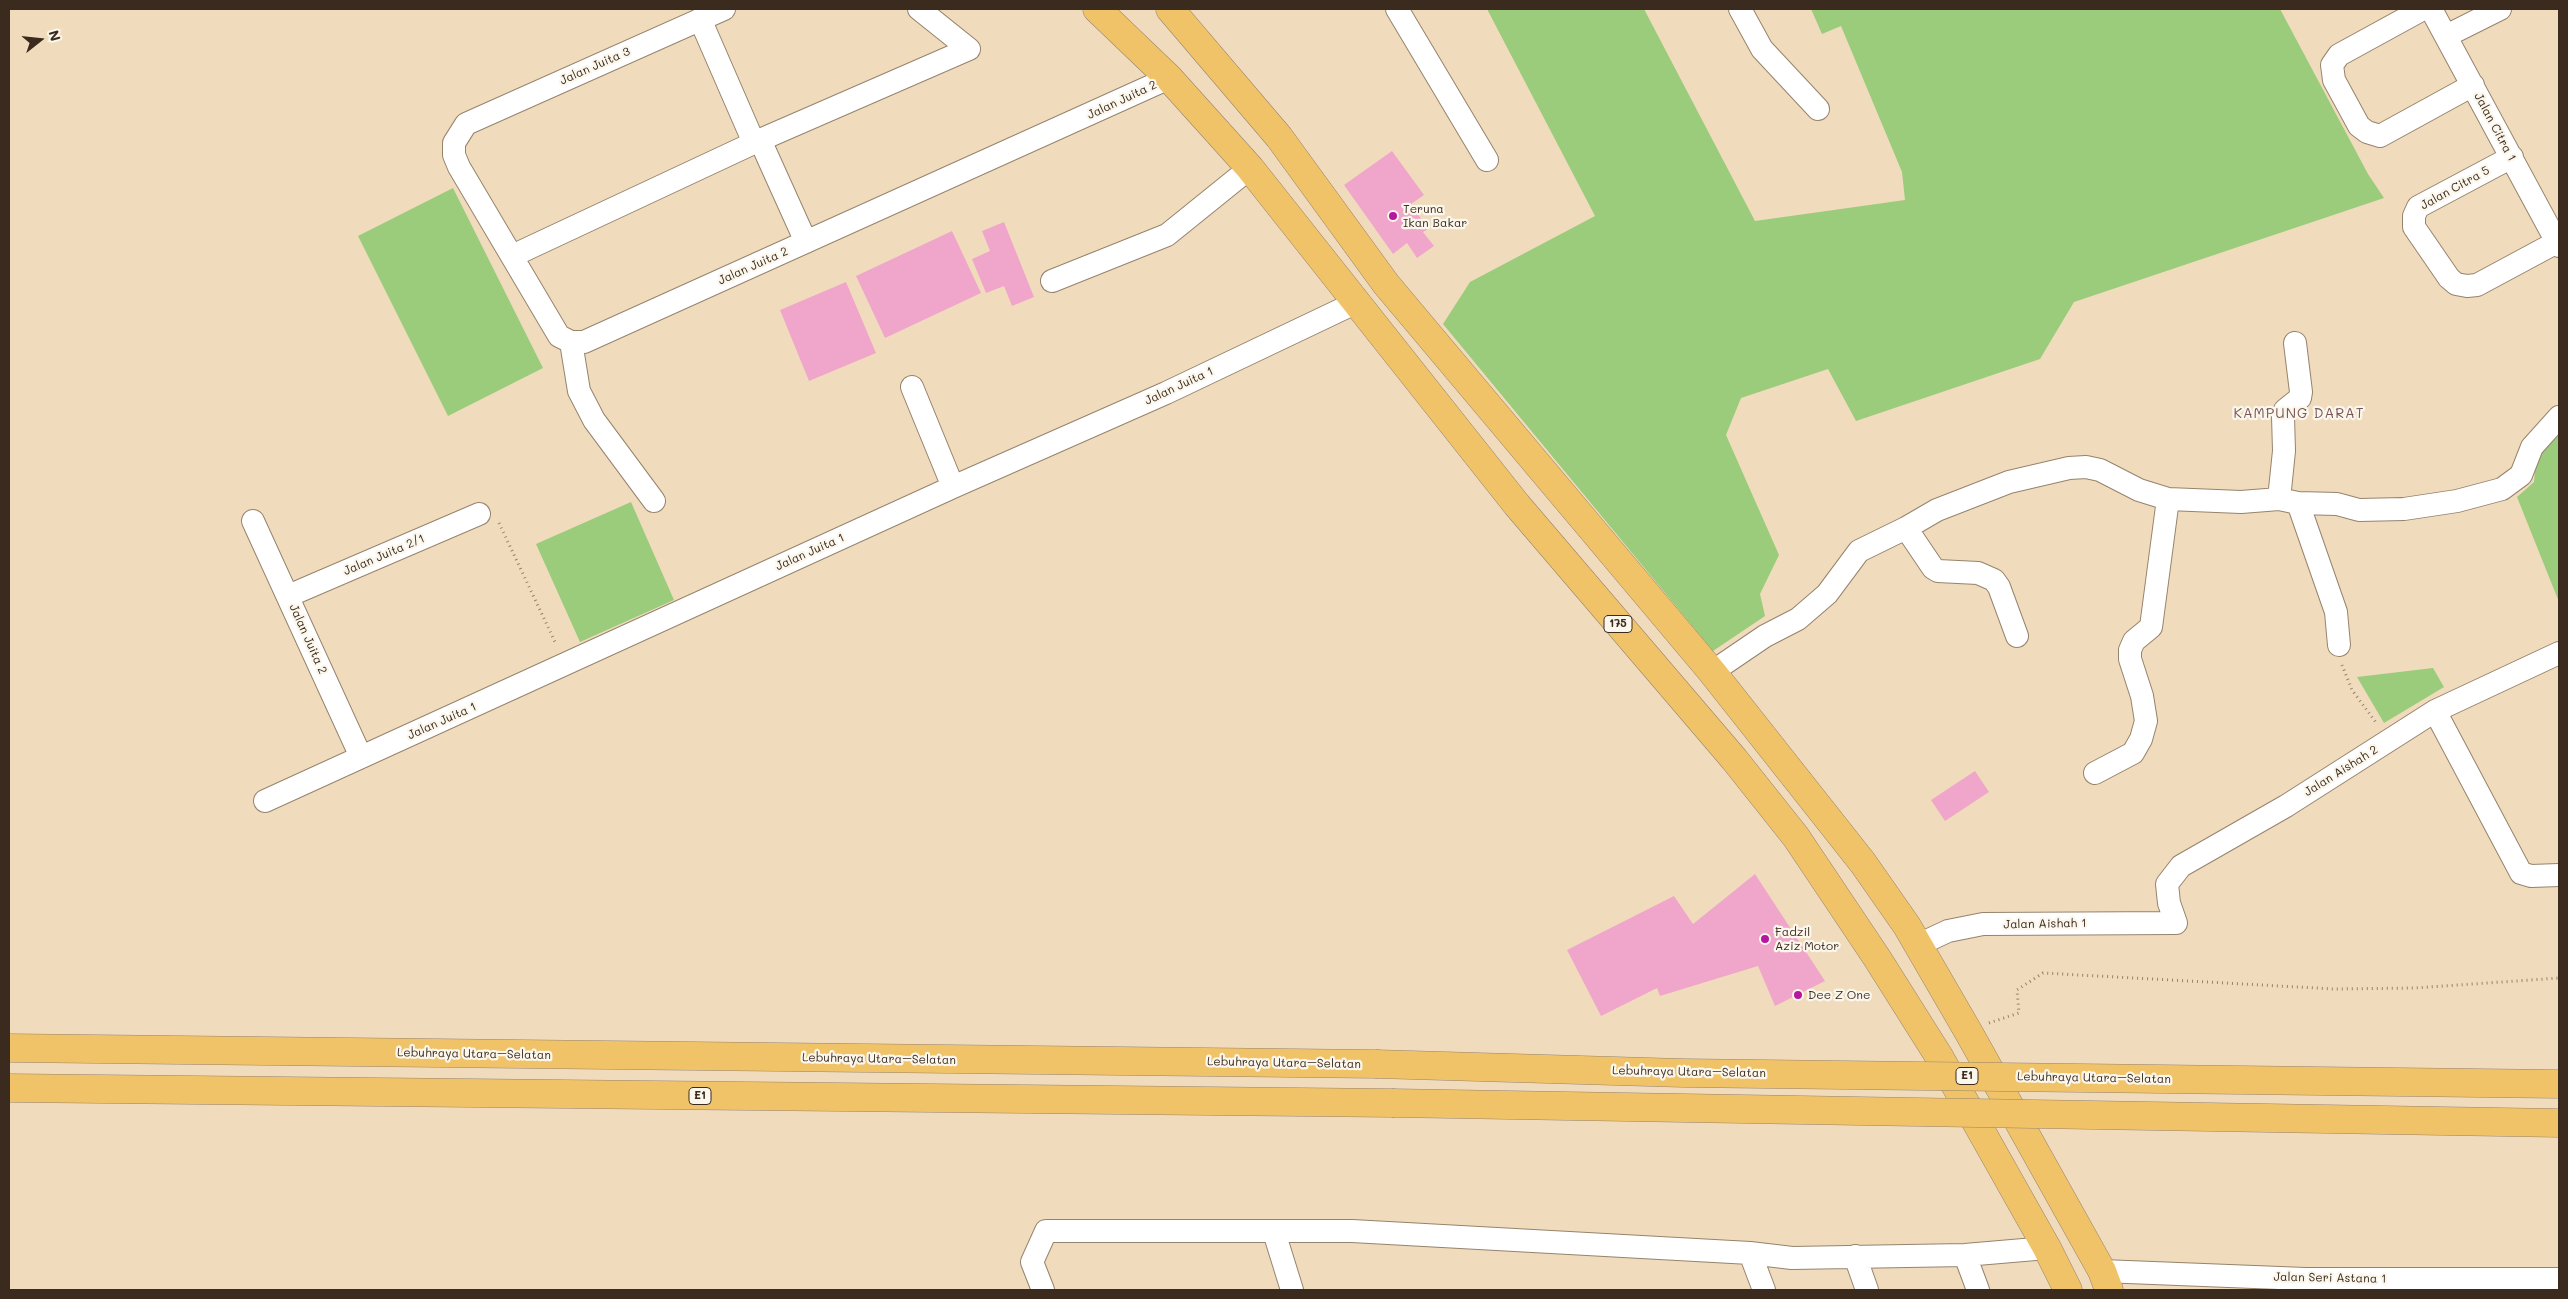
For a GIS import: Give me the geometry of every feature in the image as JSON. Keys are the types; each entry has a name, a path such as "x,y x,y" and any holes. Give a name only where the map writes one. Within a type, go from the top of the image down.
{"highway":[{"name":"175","path":"1097,9 1169,78 1250,168 1355,303 1517,505 1734,759 1796,837 1877,958 1940,1058 2047,1248 2068,1290"},
{"path":"1170,9 1280,137 1386,284 1712,672 1863,863 1918,945 1969,1033 2105,1280"},
{"name":"Lebuhraya Utara–Selatan","path":"9,1048 1376,1064 1683,1073 2559,1084"},
{"name":"E1","path":"9,1088 1392,1103 2559,1123"}],"street":[{"name":"Jalan Juita 3","path":"512,256 459,168 454,155 454,143 466,124 724,9"},
{"path":"654,501 594,420 579,392 571,342 559,336 512,256 757,141 969,49 919,9"},
{"path":"1397,9 1487,160"},
{"path":"1740,9 1762,49 1818,109"},
{"path":"2423,9 2339,55 2332,65 2334,80 2359,126 2367,132 2380,136 2472,85"},
{"name":"Jalan Citra 1","path":"2431,9 2558,244"},
{"path":"2446,36 2500,9"},
{"path":"700,19 806,242"},
{"name":"Jalan Juita 2","path":"571,342 584,342 1169,78"},
{"name":"Jalan Citra 5","path":"2512,158 2418,207 2414,216 2414,227 2449,278 2456,284 2467,286 2477,285 2558,244"},
{"path":"1052,281 1167,235 1250,168"},
{"name":"Jalan Juita 1","path":"265,801 953,487 1166,393 1355,303"},
{"path":"2295,343 2301,392 2300,398 2285,410 2283,416 2288,501 2336,612 2339,645"},
{"path":"912,387 953,487"},
{"path":"1712,672 1765,636 1798,619 1826,594 1859,551 1906,528 1937,510 2009,482 2069,468 2086,467 2100,470 2139,490 2168,499 2240,502 2321,502 2359,510 2425,507 2490,494 2502,489 2522,475 2532,447 2559,417"},
{"path":"2095,773 2124,760 2133,752 2141,739 2146,721 2142,696 2130,659 2130,650 2134,641 2151,627 2168,499"},
{"name":"Jalan Juita 2/1","path":"288,596 479,514"},
{"name":"Jalan Juita 2","path":"253,521 361,757"},
{"path":"1906,528 1933,568 1938,571 1978,573 1994,580 1999,586 2017,636"},
{"name":"Jalan Aishah 2","path":"2176,923 2169,903 2167,884 2181,866 2286,806 2435,711 2559,653"},
{"path":"2435,711 2521,873 2531,876 2559,875"},
{"name":"Jalan Aishah 1","path":"1918,945 1948,931 1982,924 2176,923"},
{"path":"1043,1290 1032,1262 1046,1231 1352,1231 1750,1253 1792,1258 1965,1255 2047,1248"},
{"path":"1274,1232 1292,1290"},
{"path":"1750,1253 1764,1290"},
{"path":"1965,1255 1978,1290"},
{"path":"1855,1256 1867,1290"},
{"name":"Jalan Seri Astana 1","path":"2105,1280 2307,1284 2519,1285 2559,1279"}],"path":[{"path":"479,514 492,515 499,524 566,665"},
{"path":"2339,645 2342,665 2352,690 2390,740"},
{"path":"1969,1033 2018,1013 2018,990 2043,973 2334,989 2415,988 2559,978"}],"green space":[{"path":"1487,9 1644,9 1755,221 1905,200 1902,172 1841,26 1822,34 1811,9 2280,9 2368,174 2384,198 2074,302 2040,359 1856,421 1828,369 1741,398 1726,435 1779,555 1760,594 1765,616 1713,651 1443,324 1470,282 1595,216"},
{"path":"453,188 543,368 448,416 358,236"},
{"path":"2559,436 2559,602 2517,497 2534,482 2537,447"},
{"path":"631,502 674,600 580,642 536,544"},
{"path":"2433,668 2444,687 2384,723 2357,677"}],"building":[{"name":"Teruna Ikan Bakar","path":"1392,151 1424,195 1411,204 1428,229 1423,232 1434,246 1417,258 1407,243 1393,254 1344,185"},
{"path":"1004,222 1034,297 1012,306 1004,286 986,293 972,259 990,251 982,231"},
{"path":"952,231 981,293 885,338 856,276"},
{"path":"846,282 876,353 809,381 780,310"},
{"path":"1975,771 1989,792 1945,821 1931,800"},
{"path":"1755,874 1825,981 1775,1006 1758,966 1660,996 1657,988 1601,1016 1567,950 1674,896 1693,924"}],"place":[{"name":"Teruna Ikan Bakar","path":"1393,216"},
{"name":"Fadzil Aziz Motor","path":"1765,939"},
{"name":"Dee Z One","path":"1798,995"}],"district":[{"name":"KAMPUNG DARAT","path":"2299,414"}]}
